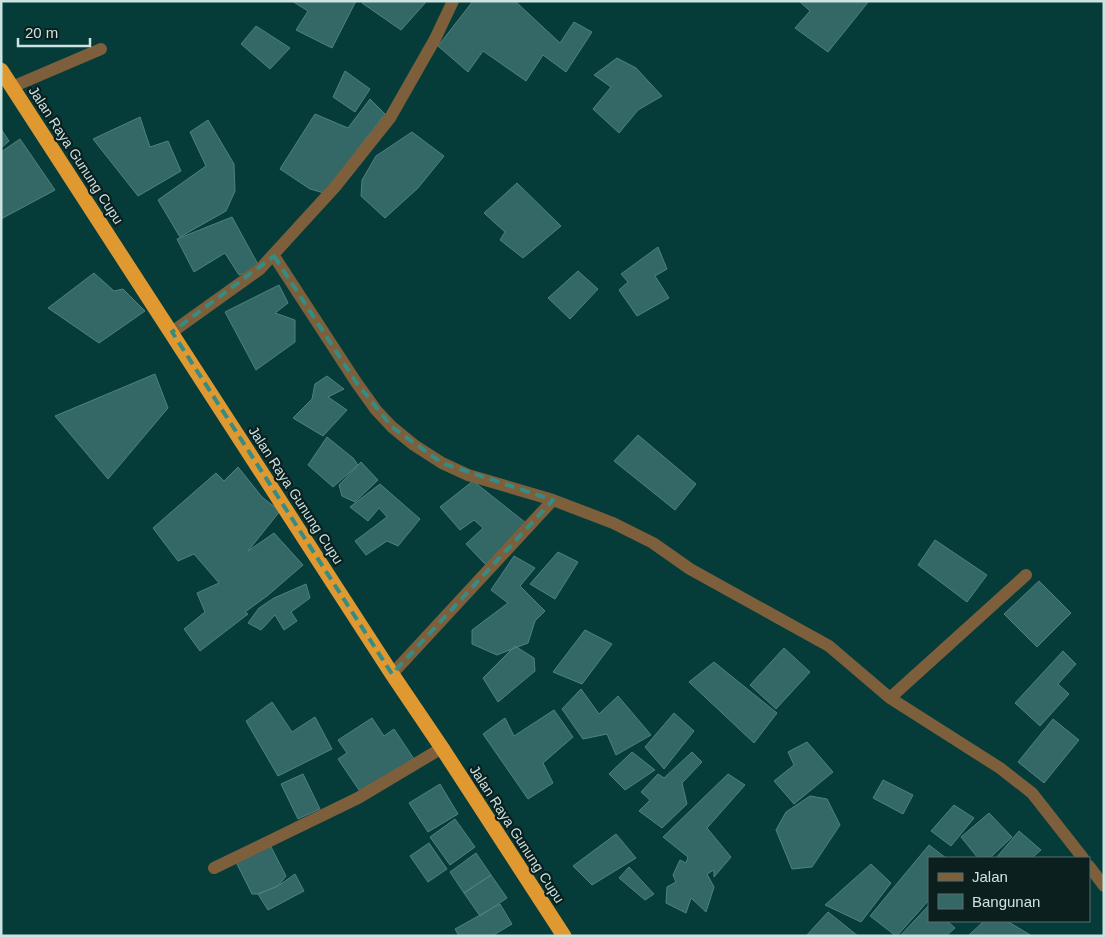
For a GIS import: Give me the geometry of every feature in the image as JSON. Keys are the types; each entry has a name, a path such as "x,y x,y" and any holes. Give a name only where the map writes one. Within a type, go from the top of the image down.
{"highway":[{"name":"Jalan Raya Gunung Cupu","path":"1,70 564,936"}],"street":[{"path":"172,332 260,270 336,187 390,118 414,78 453,1"},
{"path":"12,88 101,49"},
{"path":"274,256 376,410 392,427 414,445 442,464 468,475 554,500 613,523 653,544 690,569 829,646 890,698 985,758 1032,794 1081,857"},
{"path":"392,674 554,500"},
{"path":"890,698 1026,575"},
{"path":"214,868 358,798 442,748"},
{"path":"1090,867 1104,886"}],"highlighted area":[{"path":"274,256 356,382 392,427 442,463 553,500 392,674 172,332"}],"building":[{"path":"292,1 356,1 332,48 296,30 308,11"},
{"path":"364,1 426,2 401,30 362,3"},
{"path":"473,1 515,1 560,43 574,22 592,32 566,72 543,55 526,81 483,51 468,72 438,46"},
{"path":"799,1 869,1 828,52 795,28 810,11"},
{"path":"256,26 290,48 270,69 241,44"},
{"path":"617,58 636,68 662,96 638,110 619,133 593,109 611,87 594,75"},
{"path":"345,71 370,89 355,112 333,97"},
{"path":"370,99 385,114 324,193 310,189 280,169 315,114 348,128"},
{"path":"140,117 150,147 168,141 181,171 138,196 93,139"},
{"path":"208,120 234,164 235,191 226,211 180,237 158,200 206,166 190,132"},
{"path":"1,129 9,141 1,148"},
{"path":"412,132 444,156 418,188 385,218 361,196 362,180 376,156"},
{"path":"20,139 55,190 1,219 1,152"},
{"path":"517,183 561,226 523,258 500,240 505,232 484,213"},
{"path":"232,217 260,268 239,275 225,253 194,272 177,239"},
{"path":"658,247 667,269 655,276 669,298 637,316 619,290 628,282 621,274"},
{"path":"578,271 598,289 570,319 548,298"},
{"path":"94,273 114,291 123,289 145,311 99,343 48,308"},
{"path":"279,285 288,303 275,313 295,320 295,342 256,370 225,312"},
{"path":"155,374 168,408 108,479 55,416"},
{"path":"327,376 344,389 328,397 347,410 323,436 293,418 312,399 315,384"},
{"path":"638,435 696,484 675,510 614,461"},
{"path":"327,437 353,458 358,465 333,487 308,465"},
{"path":"361,462 378,480 355,502 342,496 339,485"},
{"path":"238,467 262,497 280,511 248,551 274,533 303,565 245,612 248,614 200,651 184,629 205,612 197,593 219,583 194,554 178,561 153,528 216,473 224,481"},
{"path":"473,481 526,523 486,565 466,544 483,528 474,520 460,530 440,507"},
{"path":"380,484 420,519 398,546 387,541 366,555 355,541 387,517 379,508 368,521 350,507"},
{"path":"935,540 987,575 967,602 918,565"},
{"path":"558,552 578,562 555,599 530,584"},
{"path":"514,556 535,568 520,586 545,611 535,621 528,643 497,655 472,644 472,630 508,603 491,590"},
{"path":"1039,581 1071,613 1037,647 1004,614"},
{"path":"306,584 310,598 291,612 297,621 284,630 275,615 261,630 248,623 259,608 274,598"},
{"path":"585,630 612,644 582,684 553,672"},
{"path":"515,646 534,658 535,671 498,702 483,678"},
{"path":"784,648 810,672 776,709 750,685"},
{"path":"1063,651 1076,664 1058,684 1069,694 1040,726 1015,703"},
{"path":"714,662 777,713 754,743 689,682"},
{"path":"581,689 599,714 618,696 651,735 616,755 607,734 583,739 562,709"},
{"path":"272,702 292,732 315,717 332,749 278,776 246,721"},
{"path":"554,710 573,737 543,763 553,783 528,799 483,734 505,718 514,736"},
{"path":"674,713 694,731 664,769 645,747"},
{"path":"372,718 384,736 394,729 414,759 361,793 338,759 347,753 338,740"},
{"path":"1053,719 1079,740 1044,783 1018,762"},
{"path":"807,742 833,772 794,804 774,781 794,765 788,752"},
{"path":"632,752 655,770 625,790 609,774"},
{"path":"692,752 702,762 682,783 687,804 662,828 639,811 650,800 641,792 658,774 664,778"},
{"path":"303,774 320,809 298,819 281,784"},
{"path":"728,774 745,785 707,828 731,857 714,877 714,870 707,874 714,887 706,912 691,898 686,913 666,903 667,887 676,882 673,875 680,860 686,863 688,857 663,837"},
{"path":"883,780 913,795 903,814 873,798"},
{"path":"440,784 458,814 428,832 409,803"},
{"path":"810,796 827,799 840,825 812,867 792,869 776,830 786,812"},
{"path":"954,805 974,818 951,846 931,831"},
{"path":"989,813 1012,837 991,857 977,857 961,837"},
{"path":"455,819 475,847 450,865 430,837"},
{"path":"1019,831 1041,850 1033,857 997,857"},
{"path":"616,834 636,858 592,885 573,866"},
{"path":"429,843 447,869 428,882 410,856"},
{"path":"270,845 286,876 278,886 258,894 252,894 236,862"},
{"path":"929,845 945,857 928,857 928,901 897,936 870,916"},
{"path":"476,853 491,875 464,893 450,872"},
{"path":"871,864 891,883 861,922 825,905"},
{"path":"629,867 654,894 645,900 619,878"},
{"path":"295,874 304,891 268,910 258,894 278,886"},
{"path":"491,875 507,898 480,916 464,893"},
{"path":"500,904 512,924 492,936 459,936 455,929"},
{"path":"928,906 928,922 948,922 955,928 946,936 900,936"},
{"path":"828,912 858,936 806,936"},
{"path":"983,922 1009,922 1032,936 968,936"}]}
